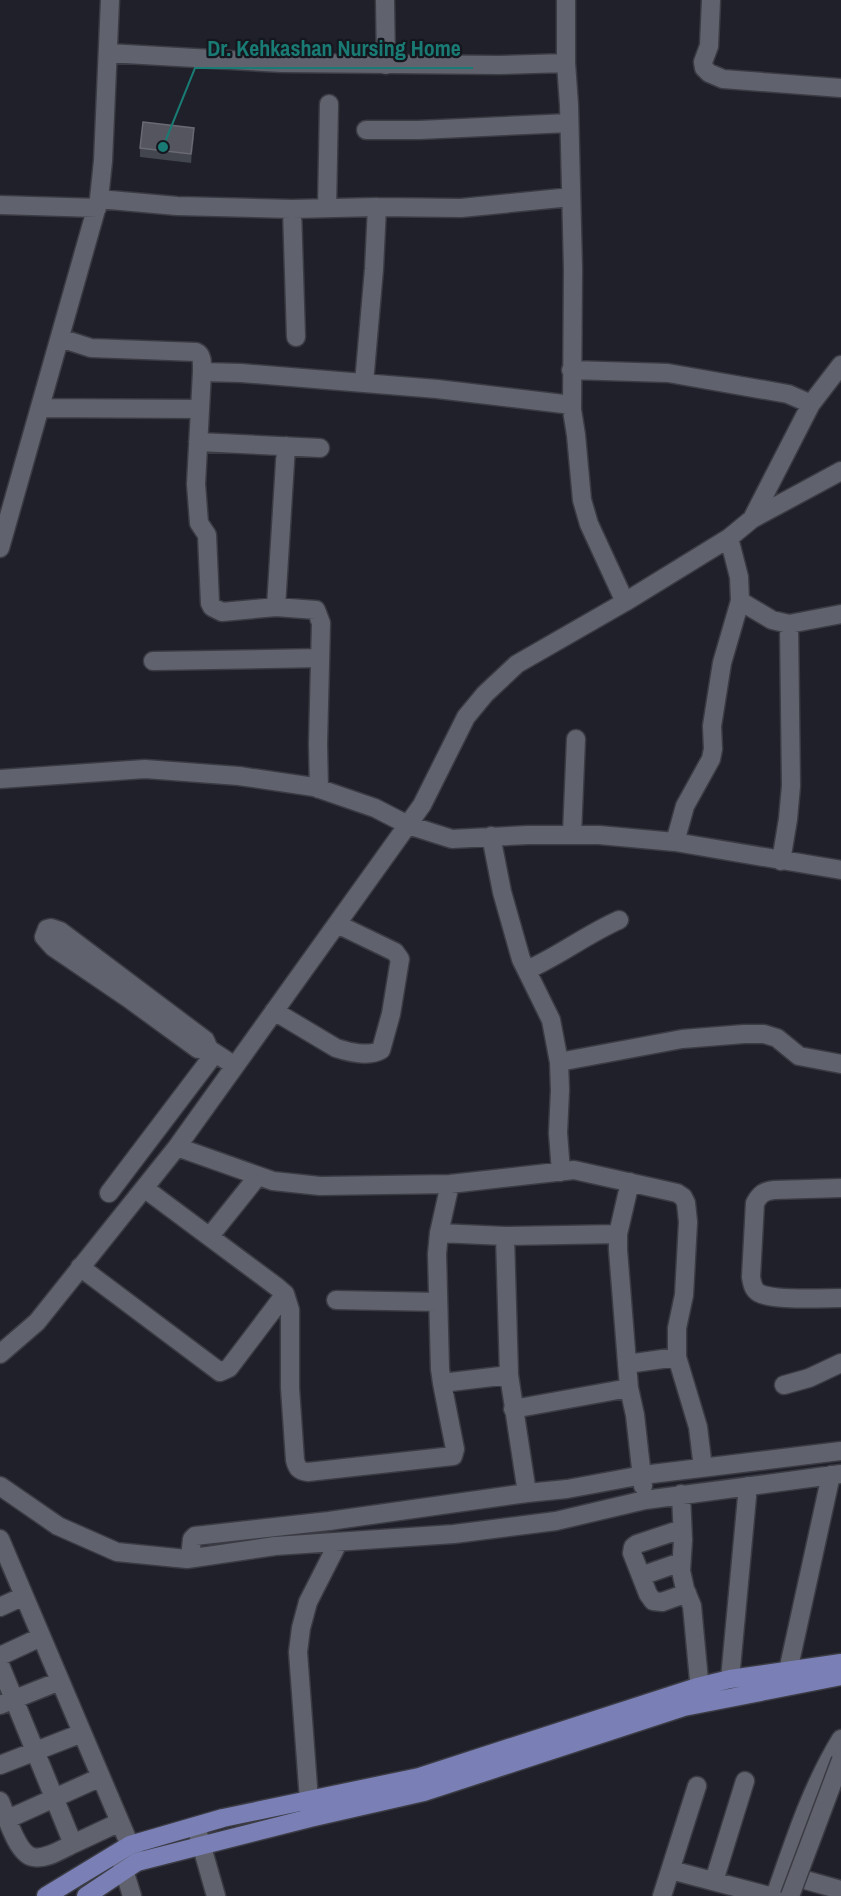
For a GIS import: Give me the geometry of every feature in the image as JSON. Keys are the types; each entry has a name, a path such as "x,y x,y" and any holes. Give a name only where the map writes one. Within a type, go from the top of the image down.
{"main road":[{"path":"701,1695 730,1679 841,1663"},
{"path":"46,1896 196,1826 223,1818 309,1808 422,1784 701,1695 841,1676"},
{"path":"92,1894 128,1857 228,1839 309,1808"},
{"path":"223,1818 228,1839"}],"street":[{"path":"0,548 8,491 40,408 98,204 103,161 110,0"},
{"path":"385,0 386,65"},
{"path":"566,0 573,269 572,405 582,501 589,524 625,602"},
{"path":"711,0 709,46 703,62 704,68 709,73 723,79 841,88"},
{"path":"108,53 282,63 386,65 566,63"},
{"path":"327,208 329,104"},
{"path":"366,130 419,130 569,123"},
{"path":"0,205 98,204 292,209 461,207 571,197"},
{"path":"364,383 377,207"},
{"path":"292,209 296,337"},
{"path":"60,338 91,348 199,353 202,359 202,372 196,484 198,519 207,535 212,607 222,612 276,607 316,610 321,623 319,789"},
{"path":"752,519 811,404 841,365"},
{"path":"571,370 668,373 788,394 811,404"},
{"path":"202,372 241,373 437,389 572,405"},
{"path":"40,408 200,409"},
{"path":"198,442 320,448"},
{"path":"276,607 286,446"},
{"path":"0,1354 37,1322 177,1147 422,805 466,717 485,694 517,664 625,602 729,538 752,519 841,471"},
{"path":"675,842 685,806 711,759 712,726 722,663 740,601 739,577 729,538"},
{"path":"740,601 772,620 789,624 841,614"},
{"path":"781,861 791,786 789,624"},
{"path":"153,661 320,658"},
{"path":"572,834 576,739"},
{"path":"0,779 145,769 239,776 319,789 375,808 408,825 452,839 491,836 599,835 675,842 841,870"},
{"path":"491,836 502,892 521,959 551,1020 559,1062 558,1133 561,1172"},
{"path":"527,970 619,920"},
{"path":"274,1011 336,1048 345,1051 374,1053 381,1050 391,1014 399,956 337,924"},
{"path":"212,1051 198,1049 52,947 44,937 46,929 60,931 205,1040 212,1051 235,1066"},
{"path":"559,1062 682,1039 764,1034 777,1038 800,1056 841,1064"},
{"path":"110,1193 212,1051"},
{"path":"177,1147 273,1181 320,1186 450,1184 574,1170 677,1193 686,1203 688,1222 684,1295 678,1328 677,1357 698,1427 703,1468"},
{"path":"210,1236 258,1176"},
{"path":"630,1182 618,1234 629,1388 643,1486"},
{"path":"144,1188 285,1294 290,1310 290,1388 295,1460 297,1468 308,1472 453,1456 455,1449 440,1370 437,1254 439,1233 450,1184"},
{"path":"841,1188 766,1191 759,1195 755,1203 750,1277 754,1288 759,1293 772,1297 841,1298"},
{"path":"439,1233 505,1236 618,1234"},
{"path":"505,1236 508,1375 527,1493"},
{"path":"81,1268 220,1372 228,1368 285,1294"},
{"path":"336,1300 438,1302"},
{"path":"627,1364 677,1357"},
{"path":"784,1385 809,1378 841,1363"},
{"path":"442,1383 508,1375"},
{"path":"513,1409 629,1388"},
{"path":"0,1486 58,1526 117,1552 275,1546 454,1534 556,1521 643,1486 703,1468 841,1451"},
{"path":"191,1549 195,1536 206,1534 329,1521 527,1493 643,1486 681,1494 699,1493 836,1475 788,1671"},
{"path":"730,1679 748,1486"},
{"path":"681,1494 681,1571 692,1606 701,1695"},
{"path":"682,1529 637,1544 633,1547 632,1553 653,1601 663,1602 687,1593"},
{"path":"0,1539 4,1558 24,1596 120,1822 128,1857 132,1896"},
{"path":"309,1808 298,1652 308,1602 338,1543"},
{"path":"641,1576 681,1562"},
{"path":"0,1607 24,1596"},
{"path":"0,1656 41,1637"},
{"path":"0,1665 7,1703 35,1752 74,1844"},
{"path":"7,1703 60,1681"},
{"path":"0,1765 82,1733"},
{"path":"775,1896 807,1806 841,1739"},
{"path":"790,1896 841,1760"},
{"path":"8,1819 101,1777"},
{"path":"714,1881 745,1781"},
{"path":"662,1896 697,1786"},
{"path":"0,1801 21,1850 33,1858 47,1856 120,1822"},
{"path":"196,1826 216,1896"},
{"path":"671,1870 770,1896"},
{"path":"783,1873 841,1890"}],"building":[{"path":"143,122 194,128 191,154 140,148"}],"place":[{"name":"Dr. Kehkashan Nursing Home","path":"163,147"}]}
